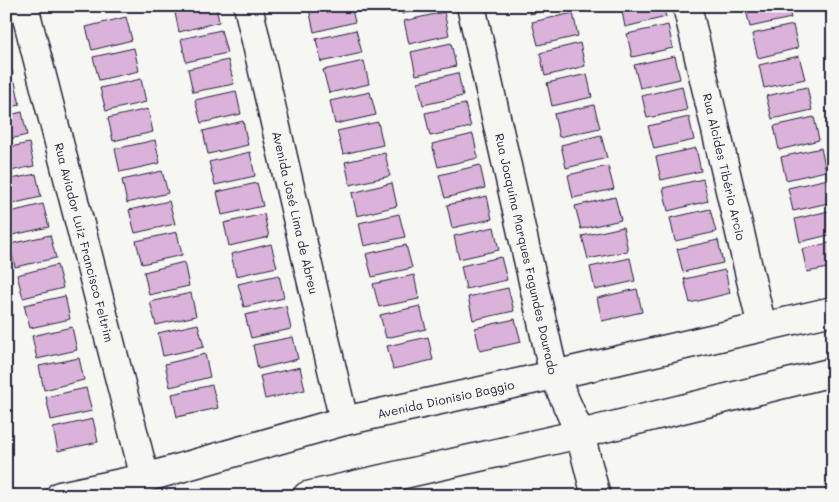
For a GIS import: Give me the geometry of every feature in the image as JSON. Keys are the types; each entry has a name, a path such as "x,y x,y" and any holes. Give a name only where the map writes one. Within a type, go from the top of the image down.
{"street":[{"name":"Rua Aviador Luiz Francisco Feltrim","path":"24,6 145,478"},
{"name":"Avenida José Lima de Abreu","path":"248,6 344,421"},
{"name":"Rua Joaquina Marques Fagundes Dourado","path":"471,6 554,375 580,434 596,496"},
{"name":"Rua Alcides Tibério Arcio","path":"687,6 762,327"},
{"name":"Avenida Dionisio Baggio","path":"60,496 145,478 344,421 833,311"},
{"path":"307,496 358,490 833,372"}],"building":[{"path":"182,6 216,6 219,22 179,32 174,8"},
{"path":"319,6 351,6 355,22 314,32 309,9"},
{"path":"400,6 433,6 402,14"},
{"path":"529,6 566,6 530,14"},
{"path":"621,6 663,6 666,17 625,27"},
{"path":"745,6 788,6 791,18 750,27"},
{"path":"444,12 449,35 409,44 404,21"},
{"path":"573,13 578,36 538,45 532,22"},
{"path":"126,17 132,40 92,50 86,27"},
{"path":"668,25 673,48 632,57 627,34"},
{"path":"793,25 798,48 758,58 752,34"},
{"path":"221,30 227,53 186,62 181,39"},
{"path":"356,30 362,53 321,62 316,39"},
{"path":"451,43 456,66 416,75 411,52"},
{"path":"580,43 585,66 545,76 540,53"},
{"path":"134,48 139,71 99,80 93,57"},
{"path":"6,51 13,74 6,75"},
{"path":"675,56 680,79 640,88 634,65"},
{"path":"799,56 805,79 764,88 759,65"},
{"path":"228,60 234,84 193,92 188,69"},
{"path":"364,61 369,84 329,93 323,70"},
{"path":"458,73 463,96 423,105 418,82"},
{"path":"587,74 592,97 552,106 547,83"},
{"path":"141,79 146,102 106,111 100,88"},
{"path":"15,82 20,105 6,108 6,84"},
{"path":"682,86 687,110 647,118 642,96"},
{"path":"807,87 812,110 772,119 766,96"},
{"path":"236,91 241,114 201,123 195,100"},
{"path":"370,92 376,115 335,124 330,101"},
{"path":"465,104 471,127 430,136 425,113"},
{"path":"594,105 600,128 559,137 554,114"},
{"path":"148,109 153,132 113,141 108,118"},
{"path":"22,112 27,135 6,140 6,116"},
{"path":"689,117 694,140 654,149 648,126"},
{"path":"814,117 819,140 779,150 774,126"},
{"path":"243,121 248,145 208,154 203,131"},
{"path":"378,122 383,145 343,154 337,131"},
{"path":"473,134 478,158 438,167 432,144"},
{"path":"601,135 607,158 566,168 561,145"},
{"path":"155,140 160,163 120,172 115,149"},
{"path":"29,143 34,166 6,172 6,148"},
{"path":"696,148 701,171 661,180 656,157"},
{"path":"821,148 826,171 786,180 781,157"},
{"path":"250,152 255,176 215,185 209,162"},
{"path":"385,153 390,176 350,185 345,162"},
{"path":"480,165 485,188 445,198 439,175"},
{"path":"608,166 614,189 573,198 568,175"},
{"path":"162,171 168,193 127,203 122,180"},
{"path":"36,174 41,197 6,205 6,180"},
{"path":"703,179 708,201 668,211 663,188"},
{"path":"828,179 833,202 793,211 788,188"},
{"path":"257,183 263,206 222,215 217,192"},
{"path":"392,183 397,206 357,216 352,193"},
{"path":"487,196 492,219 452,228 447,205"},
{"path":"615,197 621,220 581,229 575,206"},
{"path":"169,201 175,224 135,233 129,210"},
{"path":"43,204 49,227 8,236 6,213"},
{"path":"710,209 716,232 675,241 670,218"},
{"path":"833,210 833,234 800,242 795,219"},
{"path":"264,214 269,237 229,246 224,223"},
{"path":"399,214 405,237 364,246 359,223"},
{"path":"494,227 499,250 459,259 454,236"},
{"path":"623,227 628,251 588,259 582,236"},
{"path":"177,232 182,255 142,264 136,241"},
{"path":"50,235 56,258 15,267 10,244"},
{"path":"718,240 723,263 683,272 677,249"},
{"path":"833,242 833,267 807,272 802,249"},
{"path":"271,244 277,267 236,276 231,254"},
{"path":"406,245 412,268 372,277 366,254"},
{"path":"501,257 507,280 466,289 461,266"},
{"path":"630,258 635,281 595,290 590,267"},
{"path":"184,262 189,286 149,295 144,272"},
{"path":"57,265 63,288 23,298 17,275"},
{"path":"725,270 730,293 690,303 684,279"},
{"path":"279,275 284,298 244,307 238,284"},
{"path":"414,275 419,299 379,307 373,284"},
{"path":"508,288 514,311 473,320 468,297"},
{"path":"637,289 642,312 602,321 597,298"},
{"path":"191,293 196,316 156,325 150,302"},
{"path":"65,296 70,319 30,328 24,305"},
{"path":"286,306 291,329 251,338 245,315"},
{"path":"420,306 426,329 386,338 380,315"},
{"path":"515,319 521,342 480,351 475,328"},
{"path":"198,324 204,347 163,356 158,333"},
{"path":"72,327 77,350 37,359 32,336"},
{"path":"293,337 298,359 258,369 253,345"},
{"path":"428,337 433,360 393,369 387,346"},
{"path":"205,354 210,377 170,387 165,364"},
{"path":"79,358 84,380 44,390 39,366"},
{"path":"300,367 305,390 265,399 260,376"},
{"path":"212,385 218,408 177,417 172,394"},
{"path":"86,388 92,411 51,420 46,397"},
{"path":"93,419 98,442 58,451 53,428"},
{"path":"6,440 11,460 6,461"}]}
